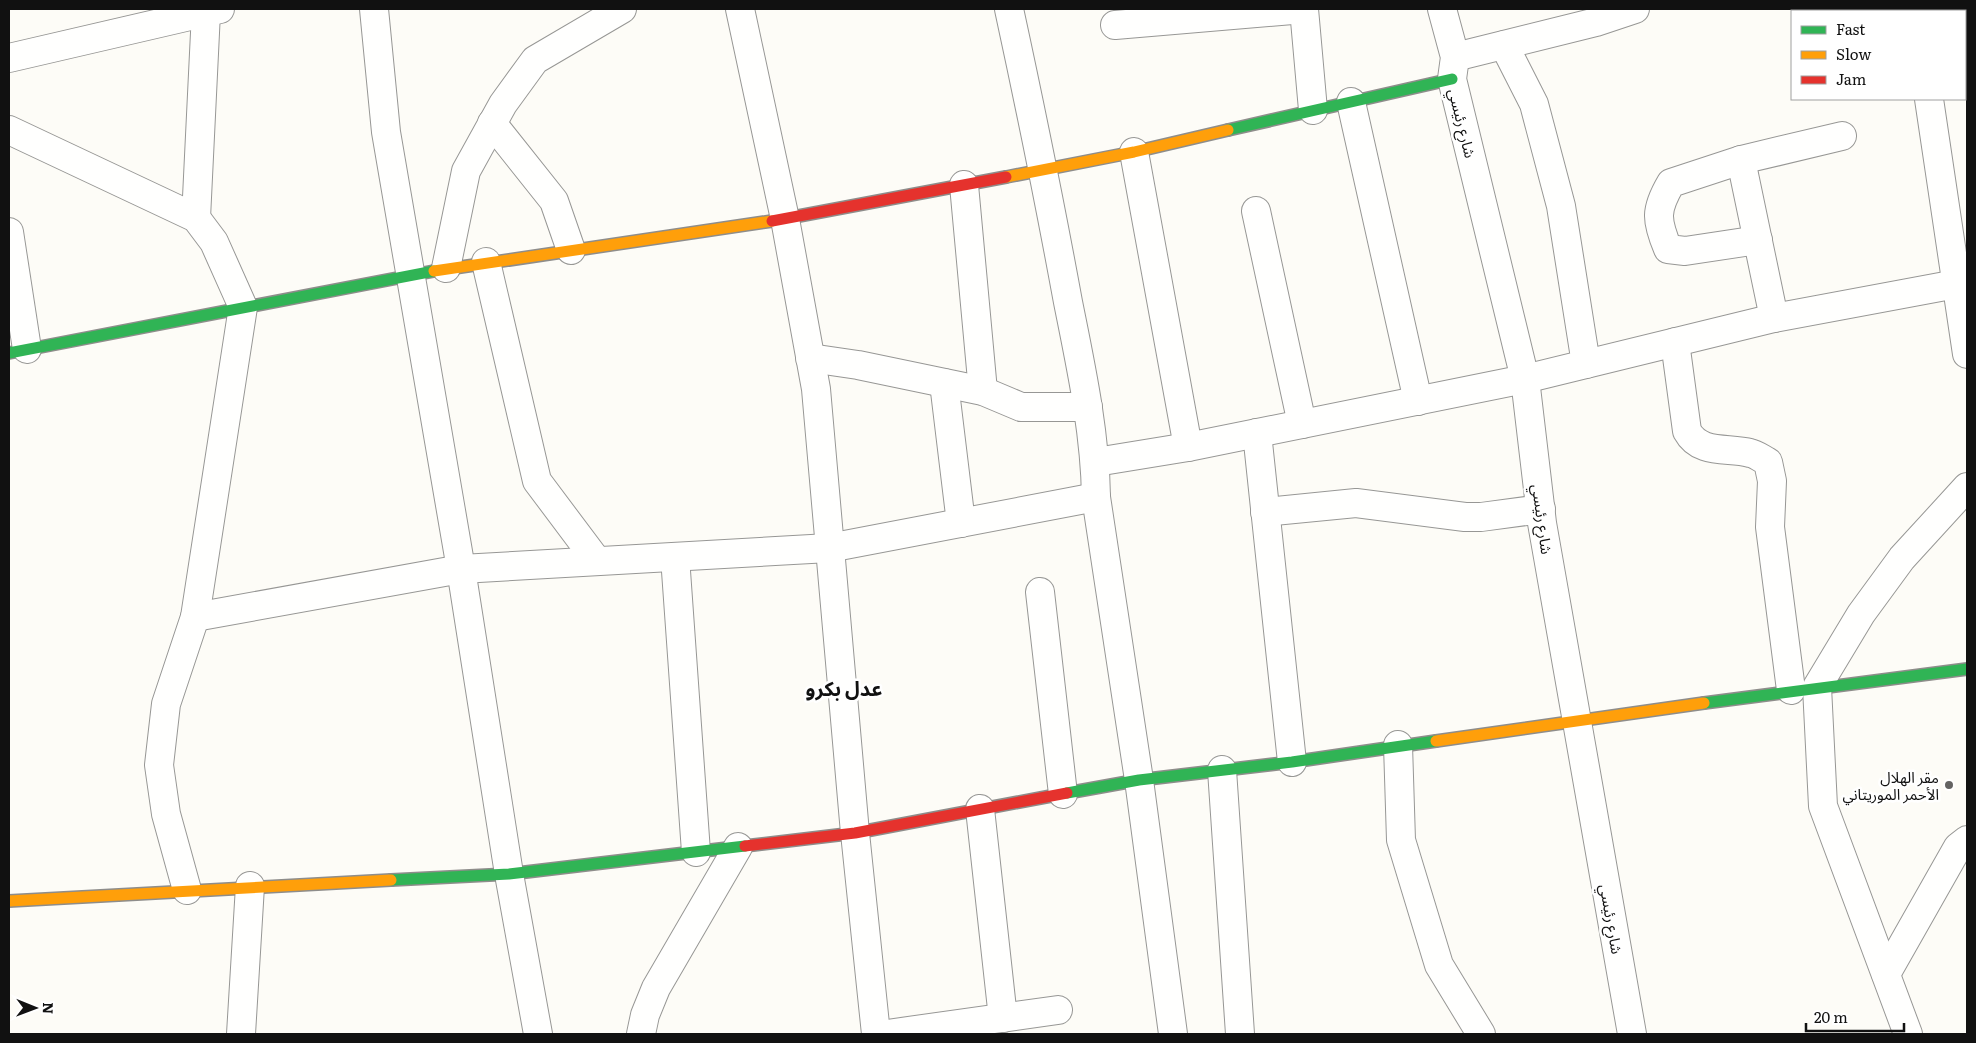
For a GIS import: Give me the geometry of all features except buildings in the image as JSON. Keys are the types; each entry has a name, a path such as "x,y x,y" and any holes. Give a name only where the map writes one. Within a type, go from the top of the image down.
{"street":[{"path":"374,9 386,132 462,569 509,874 538,1034"},
{"path":"446,268 466,171 503,104 535,60 622,9"},
{"path":"740,9 785,219 816,389 855,832 876,1034"},
{"path":"1009,9 1043,170 1088,407 1096,462 1096,497 1140,780 1173,1034"},
{"path":"1115,25 1304,9 1313,110"},
{"name":"شارع رئيسي","path":"1442,9 1525,379 1541,509 1632,1034"},
{"path":"9,232 18,351 410,274 785,219 1134,152 1351,102 1454,68 1504,45 1594,15 1635,9"},
{"path":"9,58 213,10 196,218"},
{"path":"1504,45 1534,104 1561,206 1586,364"},
{"path":"1929,100 1962,283 1967,354"},
{"path":"1351,102 1418,401"},
{"path":"492,123 554,201 570,250"},
{"path":"9,130 196,218 214,242 244,306 195,617 166,704 159,765 166,814 187,890"},
{"path":"1758,240 1684,251 1668,249 1660,228 1660,203 1671,183 1741,160 1842,136"},
{"path":"1134,152 1188,447"},
{"path":"1741,160 1774,318"},
{"path":"964,186 983,391"},
{"path":"1256,211 1302,424"},
{"path":"486,262 537,481 597,561"},
{"path":"1096,462 1257,434 1525,379 1774,318 1962,283"},
{"path":"1676,342 1687,431 1692,440 1708,449 1751,453 1768,462 1772,481 1770,527 1804,688 1823,806 1908,1034"},
{"path":"810,358 858,365 983,391 1021,408 1088,407"},
{"path":"944,383 960,523"},
{"path":"1257,434 1292,762"},
{"path":"1804,688 1902,558 1967,487"},
{"path":"195,617 462,569 829,548 1096,497"},
{"path":"1265,512 1356,503 1465,517 1481,517 1541,509"},
{"path":"675,557 696,852"},
{"path":"1040,592 1062,794"},
{"path":"9,900 509,874 696,852 855,832 1140,780 1292,762 1398,745 1804,688 1967,669"},
{"path":"1398,745 1401,840 1439,965 1481,1034"},
{"path":"1222,770 1240,1034"},
{"path":"980,809 1019,1022"},
{"path":"1886,974 1958,847 1967,840"},
{"path":"641,1034 645,1014 656,988 738,847"},
{"path":"241,1034 250,886"},
{"path":"887,1034 1019,1022 1058,1010"}],"traffic: fast":[{"path":"1228,130 1452,79"},
{"path":"9,353 434,271"},
{"path":"1704,703 1967,669"},
{"path":"1067,793 1139,780 1292,762 1436,741"},
{"path":"391,880 509,874 745,846"}],"traffic: slow":[{"path":"1006,177 1134,152 1228,130"},
{"path":"434,271 772,221"},
{"path":"1436,741 1704,703"},
{"path":"9,901 391,880"}],"traffic: jam":[{"path":"772,221 1006,177"},
{"path":"745,846 855,833 1067,793"}],"place":[{"name":"مقر الهلال الأحمر الموريتاني","path":"1949,785"}],"district":[{"name":"عدل بكرو","path":"844,687"}]}
